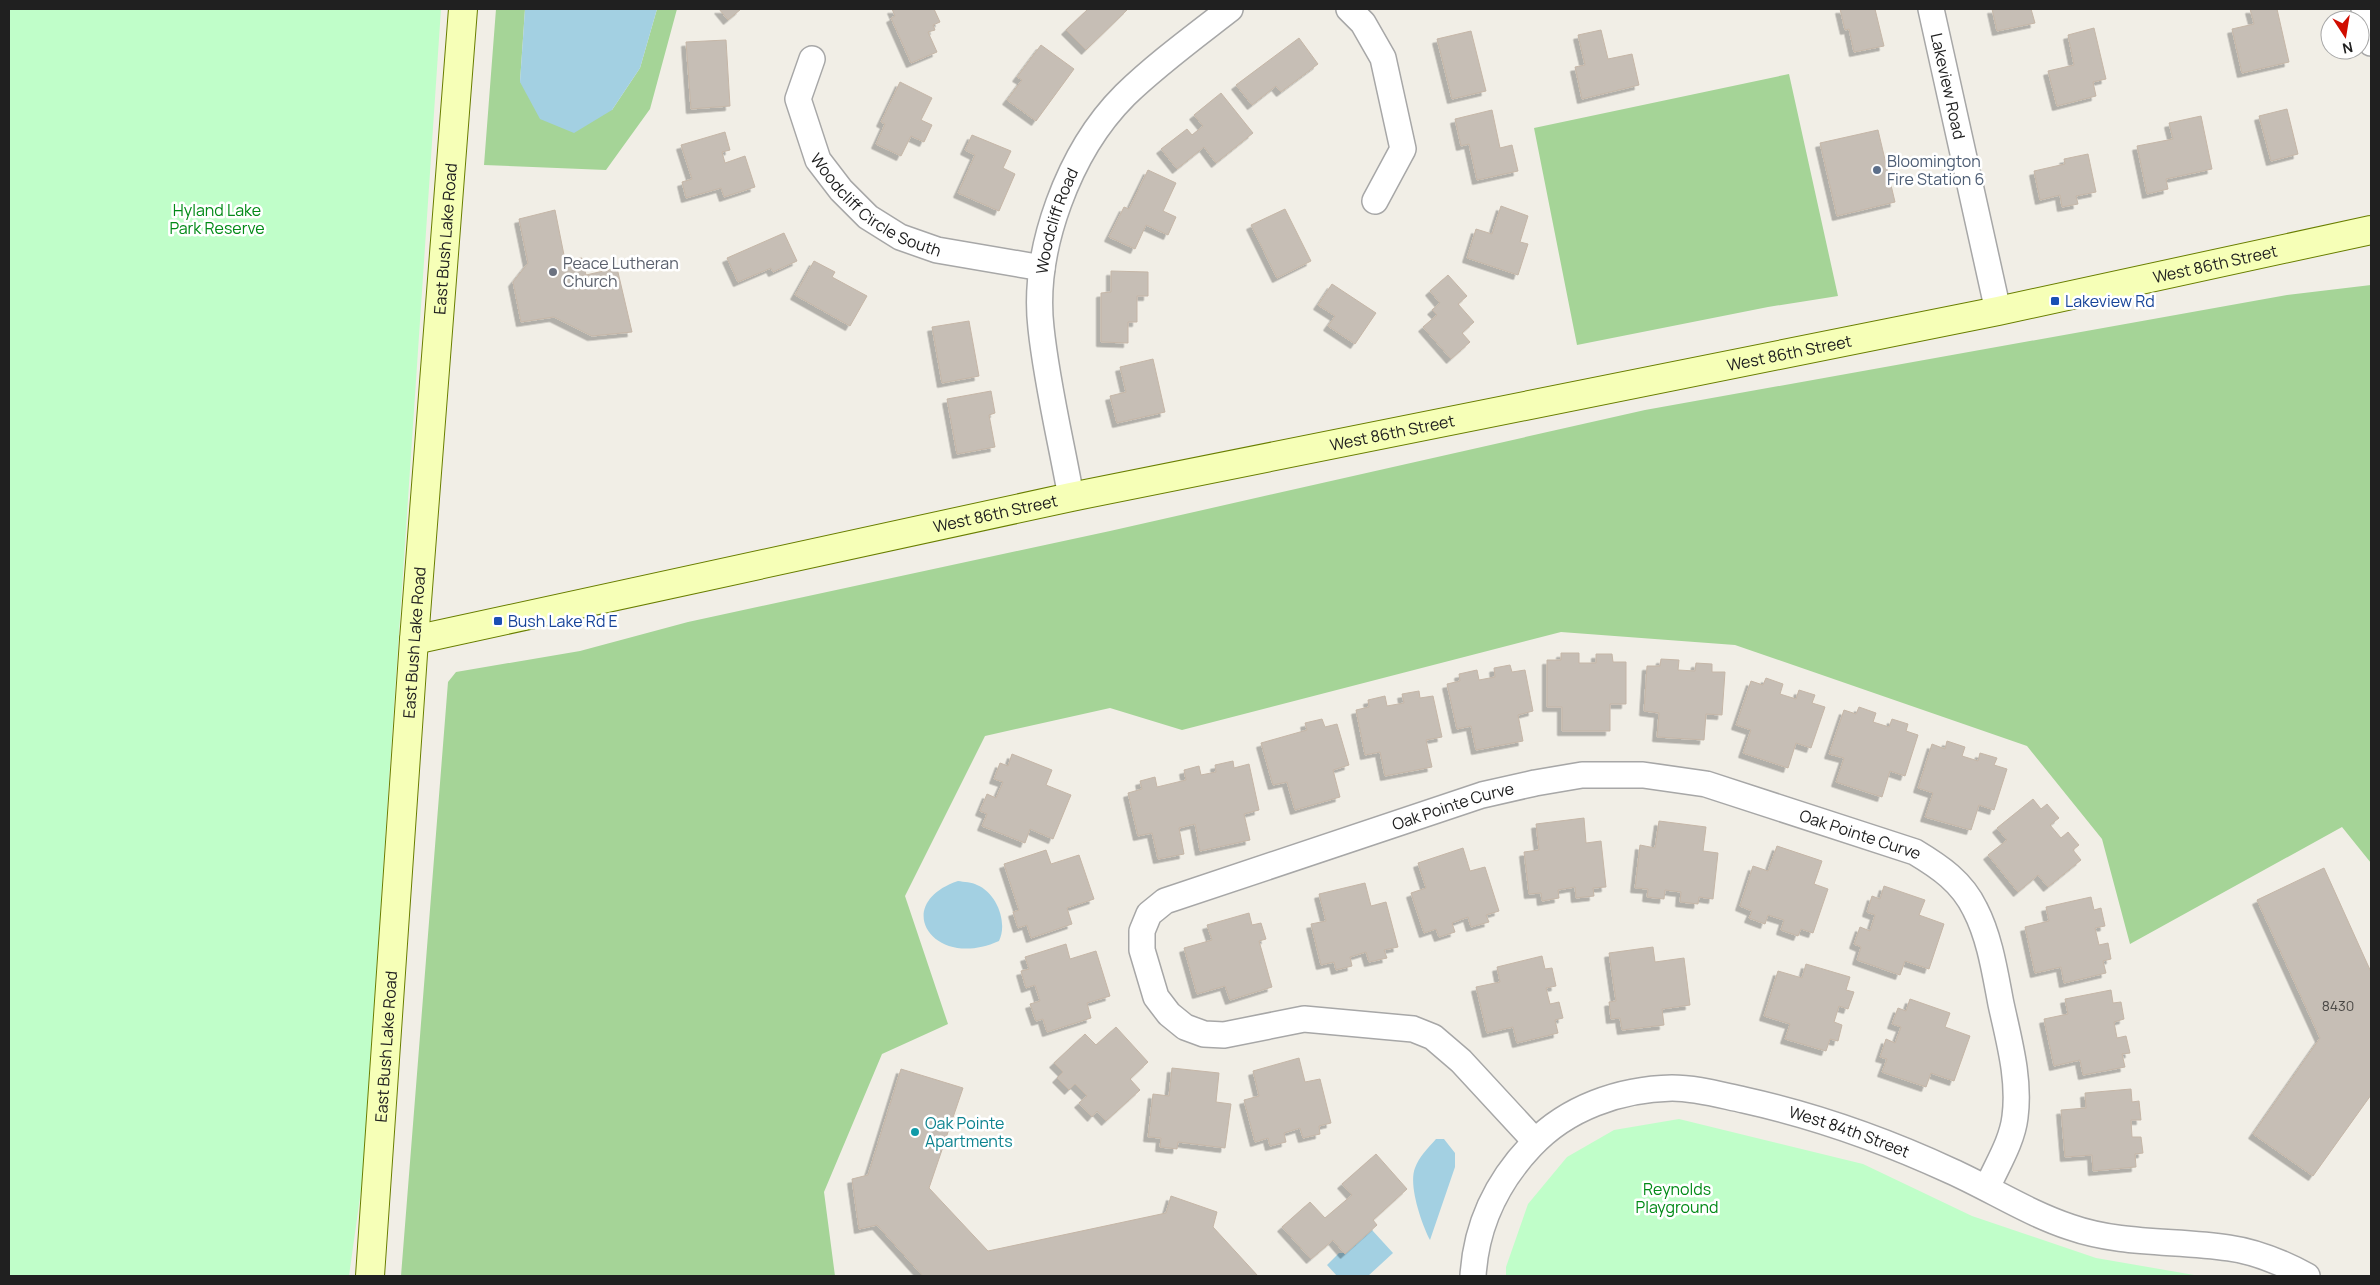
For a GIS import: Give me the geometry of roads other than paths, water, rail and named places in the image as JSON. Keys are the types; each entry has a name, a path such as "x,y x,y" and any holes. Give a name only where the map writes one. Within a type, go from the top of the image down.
{"street":[{"name":"East Bush Lake Road","path":"370,1276 414,640 463,9"},
{"name":"Woodcliff Road","path":"1071,497 1041,327 1042,268 1067,180 1092,137 1123,97 1160,64 1230,9"},
{"path":"1349,9 1363,23 1383,58 1403,149 1375,201"},
{"name":"Lakeview Road","path":"1931,9 1998,311"},
{"path":"2364,9 2371,43"},
{"name":"Woodcliff Circle South","path":"812,59 798,99 818,160 841,190 868,217 900,237 937,250 1042,268"},
{"name":"West 86th Street","path":"414,640 1071,497 1998,311 2371,230"},
{"name":"Oak Pointe Curve","path":"1535,1141 1461,1061 1434,1037 1413,1029 1304,1019 1224,1035 1204,1034 1185,1027 1169,1014 1156,997 1142,950 1142,931 1149,914 1165,900 1482,795 1582,775 1643,775 1706,784 1897,846 1915,852 1943,869 1960,887 1975,909 1990,949 2014,1071 2017,1096 2011,1137 1987,1188"},
{"name":"West 84th Street","path":"1473,1276 1474,1251 1484,1215 1501,1182 1517,1160 1546,1130 1572,1114 1604,1100 1637,1092 1672,1088 1707,1092 1791,1111 1872,1137 1987,1188 2032,1212 2073,1228 2137,1242 2230,1248 2288,1265 2307,1276"}],"water":[{"path":"525,9 657,9 640,68 612,110 574,133 540,119 520,82"},
{"path":"958,881 977,885 984,889 995,901 999,909 1002,926 999,941 976,948 955,948 939,941 928,931 924,918 926,904 938,891"},
{"path":"1436,1139 1444,1139 1455,1153 1455,1167 1430,1240 1417,1205 1413,1175 1419,1160"},
{"path":"1372,1230 1393,1253 1368,1276 1337,1276 1327,1265 1339,1253 1346,1253"}],"place":[{"name":"Bloomington Fire Station 6","path":"1877,170"},
{"name":"Peace Lutheran Church","path":"553,272"},
{"name":"Lakeview Rd","path":"2055,301"},
{"name":"Bush Lake Rd E","path":"498,621"},
{"name":"Oak Pointe Apartments","path":"915,1132"}],"park label":[{"name":"Hyland Lake Park Reserve","path":"217,219"},
{"name":"Reynolds Playground","path":"1677,1198"}]}
